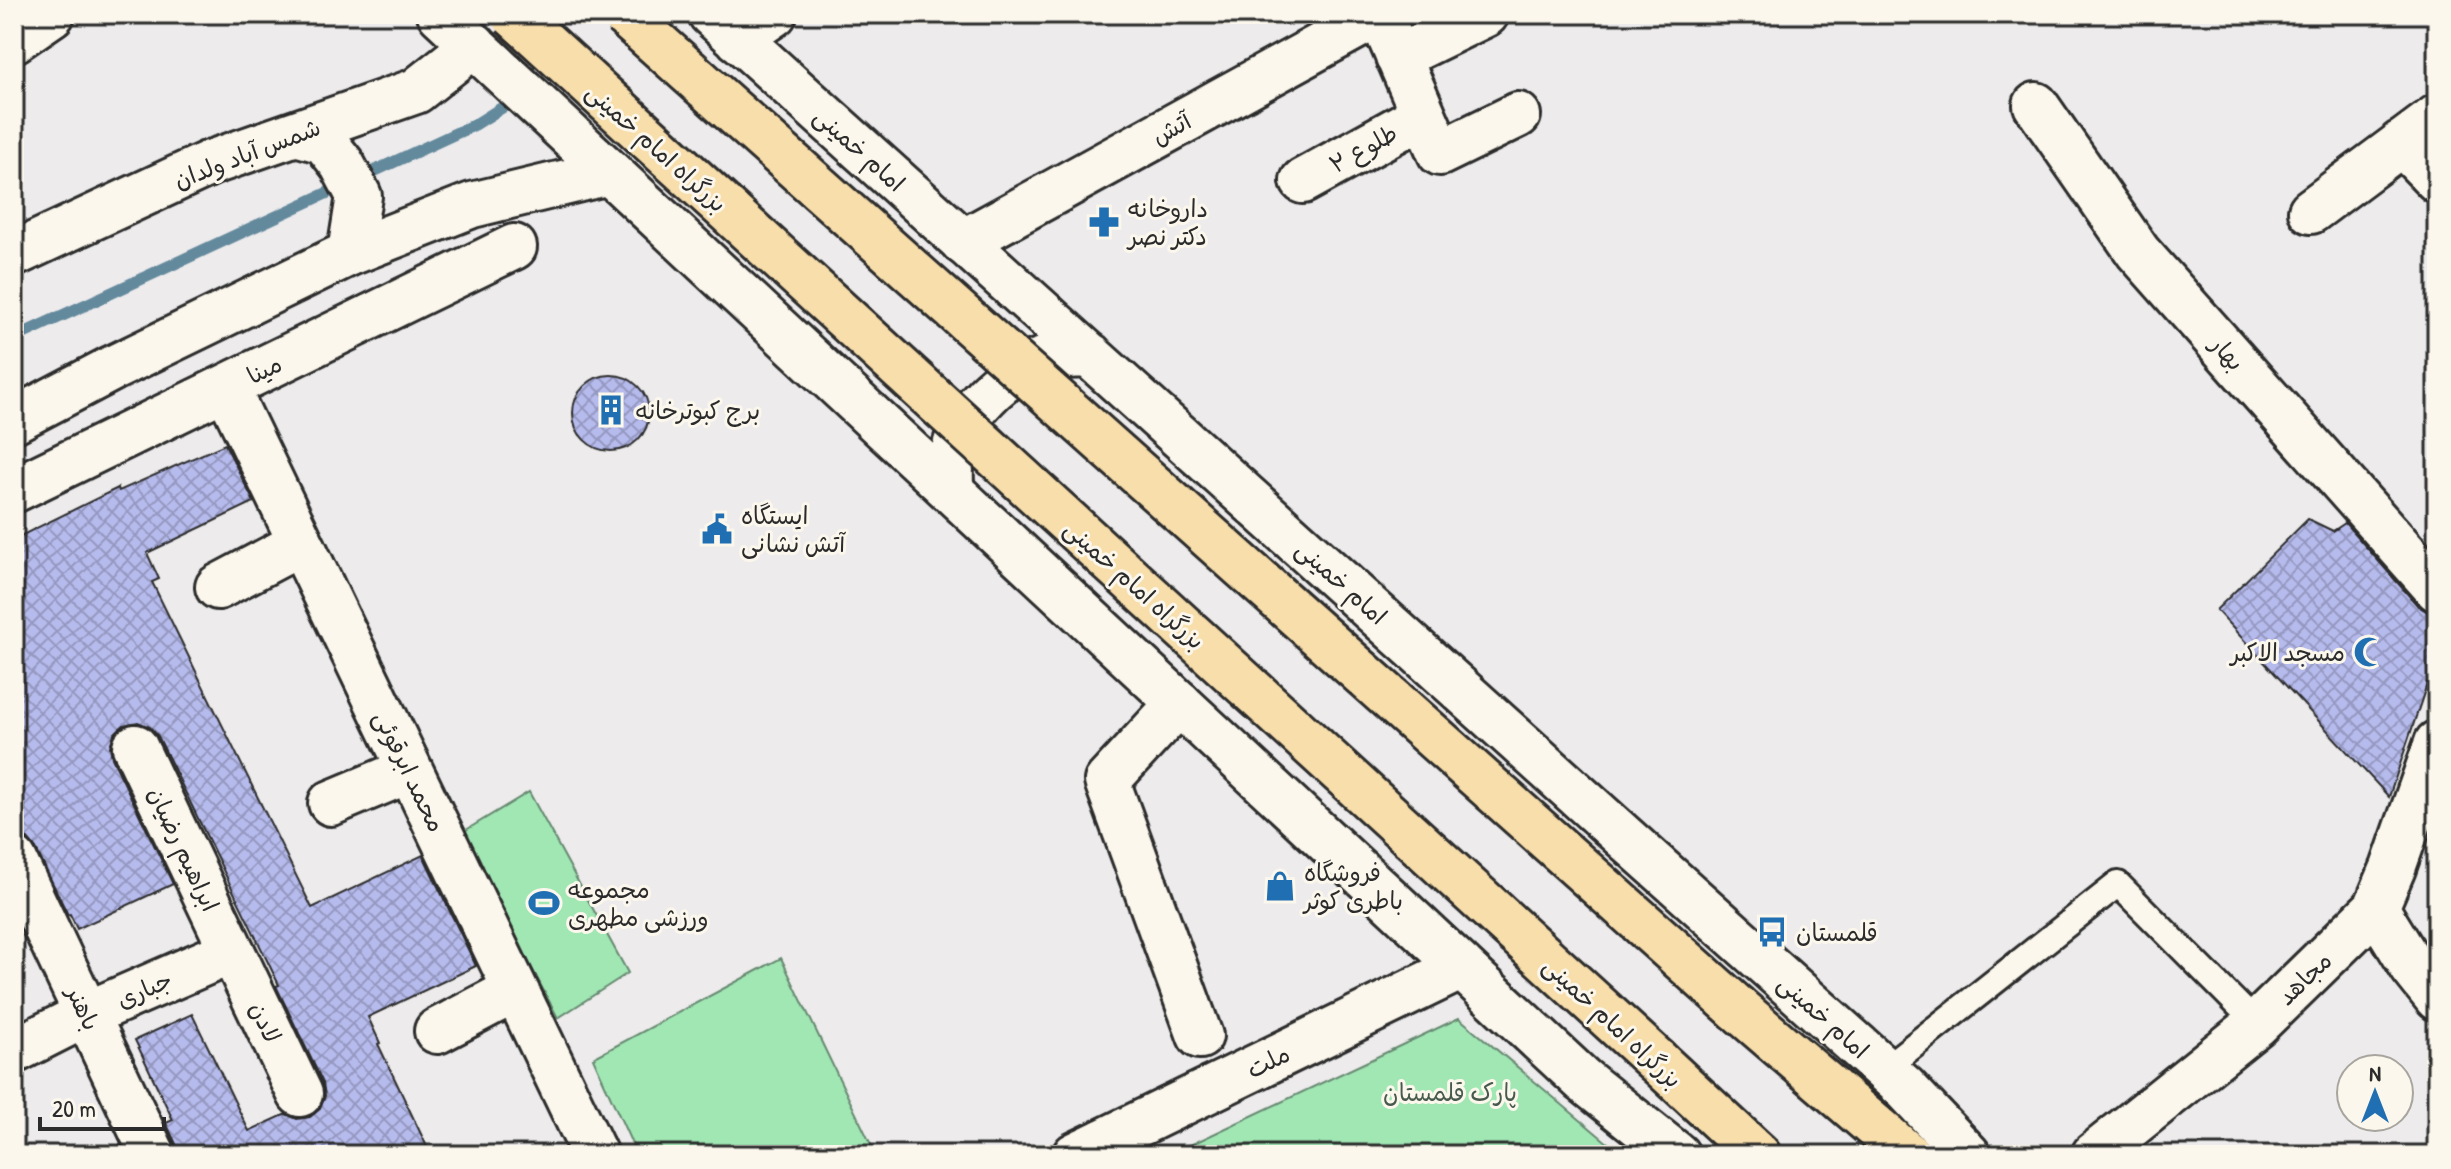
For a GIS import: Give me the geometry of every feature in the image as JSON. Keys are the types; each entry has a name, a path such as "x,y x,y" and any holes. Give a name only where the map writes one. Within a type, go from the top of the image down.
{"highway":[{"name":"بزرگراه امام خمینی","path":"513,14 1758,1155"},
{"path":"624,14 1737,1008 1908,1155"}],"street":[{"path":"14,40 52,14"},
{"path":"440,14 1583,1080 1677,1155"},
{"path":"724,26 774,14"},
{"path":"1379,14 1432,134"},
{"name":"آتش","path":"963,242 1379,14"},
{"path":"1398,57 1486,14"},
{"name":"امام خمینی","path":"724,26 1905,1088 1968,1155"},
{"name":"شمس آباد ولدان","path":"14,254 210,163 416,91 474,45"},
{"name":"بهار","path":"2036,105 2138,252 2437,589"},
{"name":"طلوع ۲","path":"1303,181 1432,134 1518,115"},
{"path":"2311,211 2437,117"},
{"path":"296,133 324,141 342,164 359,196 350,253"},
{"path":"2401,143 2437,180"},
{"path":"14,420 113,368 350,253 472,205 609,172"},
{"name":"مینا","path":"14,490 514,247"},
{"path":"885,429 921,421 954,405 983,378 1005,341 1013,315 1012,286"},
{"path":"951,490 952,457 965,423 984,397 1015,371 1049,358 1090,355"},
{"name":"محمد ابرقوئی","path":"226,387 595,1155"},
{"path":"218,587 301,543"},
{"path":"1179,703 1107,781 1200,1036"},
{"name":"مجاهد","path":"2094,1155 2257,1024 2376,908 2437,743"},
{"name":"ابراهیم رضیان","path":"135,747 232,951"},
{"path":"331,803 410,770"},
{"name":"باهنر","path":"14,860 153,1155"},
{"path":"2376,908 2413,968 2437,998"},
{"name":"جباری","path":"14,1051 87,1014 232,951"},
{"name":"لادن","path":"232,951 300,1094"},
{"name":"ملت","path":"1075,1155 1462,967"},
{"path":"437,1031 515,990"}],"lane":[{"path":"1884,1069 2118,884 2257,1024"}],"green space":[{"name":"مجموعه ورزشی مطهری","path":"529,792 628,973 558,1018 461,833"},
{"path":"781,958 876,1155 637,1155 593,1058"},
{"name":"پارک قلمستان","path":"1459,1018 1622,1155 1169,1155"}],"building":[{"name":"برج کبوترخانه","path":"611,375 625,378 638,386 646,399 649,413 646,427 638,440 625,448 611,451 597,448 584,440 576,427 573,413 576,399 584,386 597,378"},
{"path":"225,444 254,502 147,553 159,579 152,582 312,908 423,855 476,966 368,1017 431,1155 178,1155 166,1123 173,1120 135,1040 192,1014 249,1131 286,1114 297,1119 310,1117 320,1109 325,1096 323,1083 276,986 279,985 158,736 150,727 138,722 124,725 114,734 110,746 112,758 173,884 77,929 36,849 28,839 14,835 14,539 118,488 119,491"},
{"path":"2308,519 2333,531 2345,523 2418,606 2437,613 2437,654 2389,797 2216,610"},
{"path":"121,1145 125,1155 100,1155"}],"waterway":[{"path":"14,338 476,124 503,107"}],"place":[{"name":"داروخانه دکتر نصر","path":"1104,222"},
{"name":"برج کبوترخانه","path":"611,410"},
{"name":"ایستگاه آتش نشانی","path":"717,529"},
{"name":"مسجد الاکبر","path":"2369,652"},
{"name":"فروشگاه باطری کوثر","path":"1280,886"},
{"name":"مجموعه ورزشی مطهری","path":"544,903"},
{"name":"قلمستان","path":"1772,932"}]}
